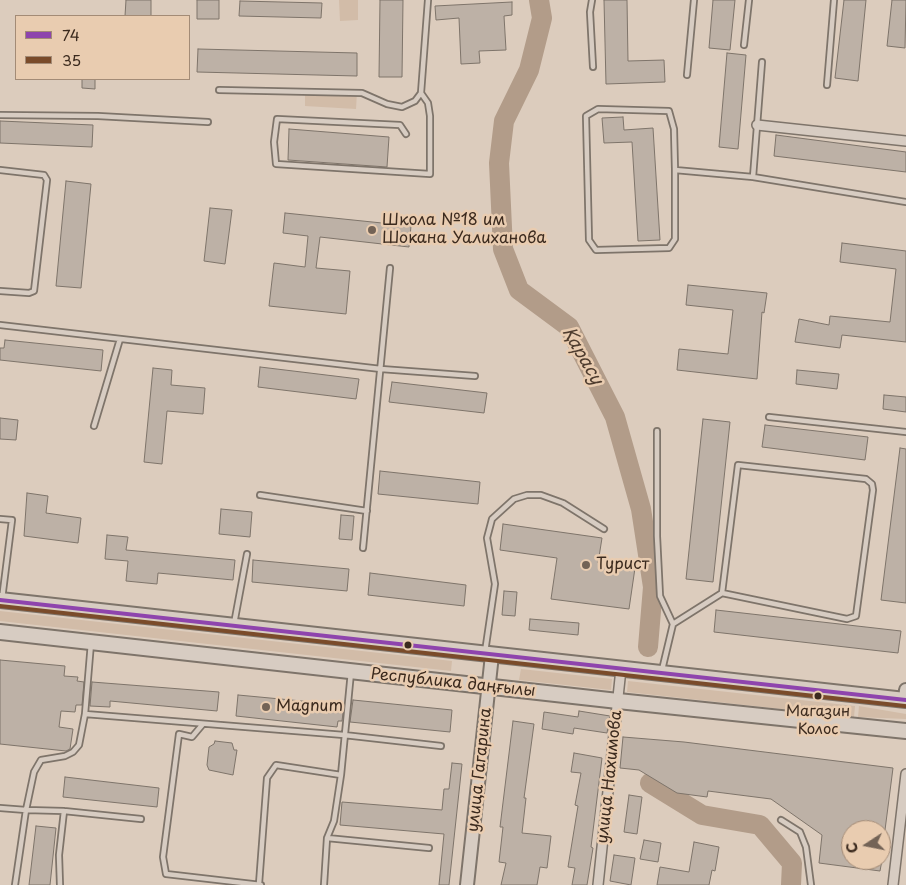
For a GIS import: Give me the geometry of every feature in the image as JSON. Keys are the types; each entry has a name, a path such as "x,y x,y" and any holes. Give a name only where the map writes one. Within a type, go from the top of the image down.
{"main road":[{"name":"Республика даңғылы","path":"1,600 661,674 906,697"},
{"name":"Республика даңғылы","path":"0,632 906,731"},
{"name":"улица Гагарина","path":"467,885 488,686 488,654"}],"street":[{"path":"757,125 906,141"},
{"name":"улица Нахимова","path":"598,885 621,669"},
{"path":"893,885 906,774"}],"lane":[{"path":"219,90 362,93 387,104 402,107 415,101 421,93 428,0"},
{"path":"592,0 590,12 593,67"},
{"path":"687,75 694,0"},
{"path":"744,44 748,0"},
{"path":"827,85 834,0"},
{"path":"753,178 762,62"},
{"path":"406,134 400,125 277,120 274,142 276,164 430,174 430,116 428,103 421,93"},
{"path":"598,109 668,111 674,130 675,170 675,239 669,248 596,250 589,240 586,116 598,109"},
{"path":"0,115 98,116 208,122"},
{"path":"0,170 44,175 47,180 34,290 29,292 0,291"},
{"path":"675,170 753,178 906,202"},
{"path":"363,548 390,268"},
{"path":"0,325 381,369 475,376"},
{"path":"94,426 120,339"},
{"path":"769,417 906,432"},
{"path":"657,431 657,536 660,596 673,624 661,674"},
{"path":"673,624 722,593 847,619 856,616 872,499 872,484 866,479 738,465 722,593"},
{"path":"488,654 495,584 487,538 492,520 514,499 527,495 541,495 563,504 604,529"},
{"path":"260,496 367,510"},
{"path":"0,519 12,520 1,600"},
{"path":"234,626 247,554"},
{"path":"15,885 26,810 37,766 41,760 73,752 79,745 85,714 91,642"},
{"path":"324,885 327,838 334,821 341,775 351,671"},
{"path":"85,714 344,735 441,746"},
{"path":"203,724 192,737 179,734 163,857 166,874 260,884 267,778 276,765 341,775"},
{"path":"0,812 0,808 141,819"},
{"path":"60,885 59,855 64,812"},
{"path":"781,820 800,832 806,847 811,885"},
{"path":"327,838 429,848"}],"shaded area":[{"path":"339,0 358,0 358,20 340,21"},
{"path":"305,89 357,92 356,109 305,106"},
{"path":"0,611 452,661 451,671 0,621"},
{"path":"521,669 612,679 611,690 519,680"},
{"path":"628,681 855,706 854,717 627,692"},
{"path":"859,706 906,714 906,719 858,717"}],"building":[{"path":"126,0 151,0 151,15 125,15"},
{"path":"197,0 219,0 219,19 197,19"},
{"path":"380,0 403,0 402,77 379,77"},
{"path":"604,0 627,0 628,61 664,60 665,82 606,84"},
{"path":"713,0 735,0 730,50 709,48"},
{"path":"844,0 866,0 858,81 835,78"},
{"path":"892,0 906,0 905,48 887,46"},
{"path":"240,1 322,3 321,18 239,16"},
{"path":"512,2 512,15 504,16 506,50 479,51 480,63 461,64 459,18 436,20 435,6"},
{"path":"198,49 357,53 357,76 197,72"},
{"path":"727,53 746,55 738,149 719,147"},
{"path":"82,80 95,80 95,89 82,88"},
{"path":"623,117 624,130 653,128 660,240 638,241 632,142 604,143 602,118"},
{"path":"0,121 93,125 92,147 0,143"},
{"path":"289,129 389,137 387,167 288,160"},
{"path":"776,135 906,152 906,172 774,156"},
{"path":"66,181 91,184 81,288 56,286"},
{"path":"210,208 232,210 225,264 204,261"},
{"path":"285,213 411,226 409,247 320,237 316,268 350,271 346,314 269,306 274,263 305,267 308,236 283,233"},
{"path":"842,243 906,251 906,342 842,335 840,348 795,342 799,319 829,325 830,316 890,322 896,269 840,262"},
{"path":"688,285 767,293 764,313 762,312 757,379 677,370 679,349 728,354 733,310 686,305"},
{"path":"5,340 103,350 101,371 0,360 0,348 4,348"},
{"path":"260,367 359,379 356,399 258,387"},
{"path":"153,368 172,370 171,385 205,388 203,414 167,411 162,464 144,462"},
{"path":"797,370 839,374 837,389 796,384"},
{"path":"392,382 487,393 484,413 389,402"},
{"path":"884,395 906,397 906,412 883,409"},
{"path":"0,418 18,420 16,440 0,439"},
{"path":"703,419 730,422 713,582 686,579"},
{"path":"765,425 868,437 865,460 762,447"},
{"path":"900,448 906,449 906,603 881,600"},
{"path":"380,471 480,482 478,504 378,494"},
{"path":"27,493 48,496 46,513 81,518 78,543 24,536"},
{"path":"221,509 252,512 250,537 219,534"},
{"path":"341,515 354,516 352,540 339,539"},
{"name":"Турист","path":"503,524 602,538 598,563 635,568 629,609 551,599 557,558 500,550"},
{"path":"107,535 128,537 126,550 235,560 233,580 158,573 157,584 126,581 128,561 105,559"},
{"path":"253,560 349,569 347,591 252,582"},
{"path":"370,573 466,585 464,606 368,595"},
{"path":"504,591 517,592 515,616 502,615"},
{"path":"716,610 901,631 898,653 714,632"},
{"path":"530,619 579,623 578,635 529,630"},
{"path":"0,660 65,666 64,676 78,677 77,681 84,682 82,705 76,705 75,712 61,711 59,727 73,729 70,749 66,751 0,744"},
{"path":"92,682 219,692 217,711 110,701 110,707 90,706"},
{"path":"238,695 344,705 342,721 338,721 337,727 236,716"},
{"path":"353,700 452,710 450,732 350,722"},
{"path":"579,711 610,716 607,733 574,728 573,734 542,729 544,712 578,717"},
{"path":"513,721 534,724 524,798 526,798 522,833 551,836 547,868 540,867 537,885 501,885 506,863 499,862 503,827 500,827"},
{"path":"623,737 684,742 893,768 886,820 841,820 841,866 819,863 822,835 771,799 708,791 707,797 677,793 639,770 620,768"},
{"path":"215,741 232,743 234,750 237,750 233,775 209,770 207,765 209,747"},
{"path":"574,753 602,758 591,847 593,848 587,885 572,885 575,868 568,867 578,806 575,805 581,773 571,772"},
{"path":"452,763 462,764 449,885 439,885 444,834 340,825 342,802 442,810 444,789 449,789"},
{"path":"65,777 159,788 157,807 63,797"},
{"path":"629,795 642,797 637,834 624,832"},
{"path":"36,826 56,828 50,885 29,885"},
{"path":"644,840 661,843 658,862 640,859"},
{"path":"694,842 719,847 715,871 712,870 709,885 657,885 660,867 689,872"},
{"path":"614,855 635,858 631,885 610,881"}],"waterway":[{"name":"Қарасу","path":"539,0 542,18 529,70 504,121 499,163 503,249 519,290 569,327 615,417 641,509 653,587 648,647"},
{"path":"650,783 702,815 760,825 792,863 791,885"}],"transit line":[{"name":"74","path":"0,600 906,700"},
{"name":"35","path":"0,606 905,706"}],"place":[{"name":"Школа №18 им Шокана Уалиханова","path":"372,230"},
{"name":"Турист","path":"586,565"},
{"name":"Магазин Колос","path":"818,696"},
{"name":"Magnum","path":"266,707"}]}
